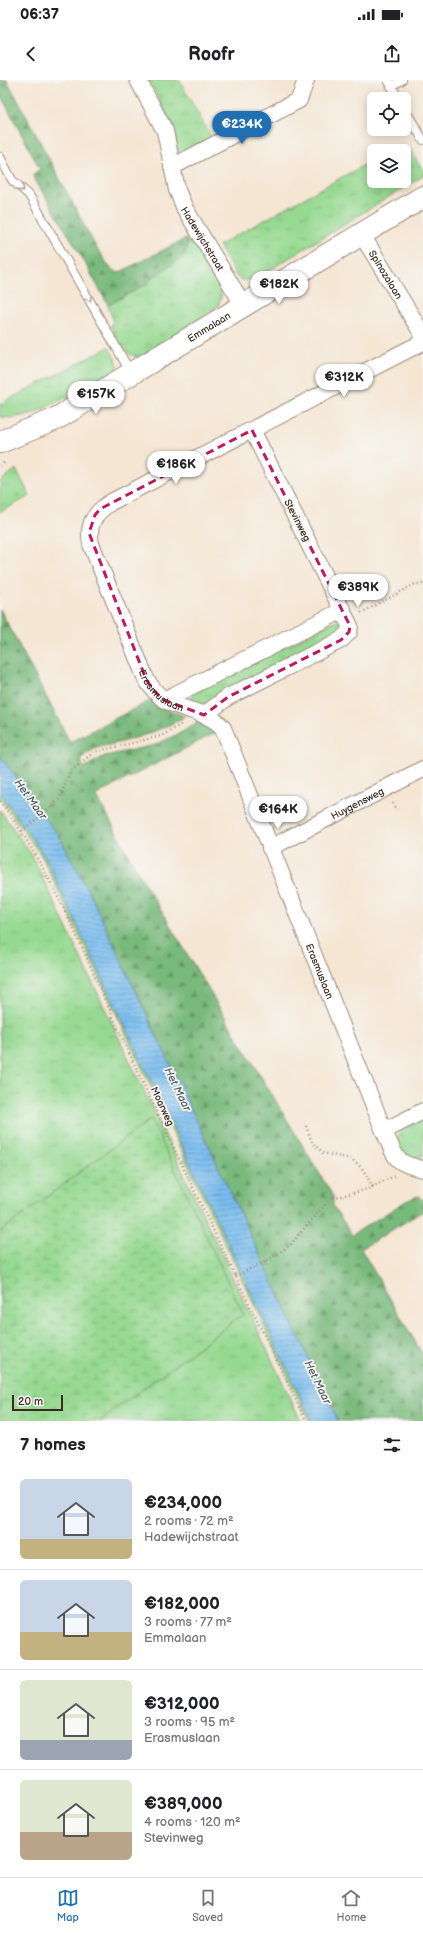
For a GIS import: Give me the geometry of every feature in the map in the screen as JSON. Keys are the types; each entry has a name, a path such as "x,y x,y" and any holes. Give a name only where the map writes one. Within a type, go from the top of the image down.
{"main road":[{"name":"Emmalaan","path":"0,442 56,419 423,197"},
{"name":"Emmalaan","path":"0,454 41,432 56,419"}],"street":[{"name":"Hadewijchstraat","path":"138,80 165,131 177,190 185,209 244,306"},
{"path":"172,167 299,100 306,80"},
{"name":"Spinozalaan","path":"362,235 422,334"},
{"name":"Erasmuslaan","path":"416,1167 401,1163 396,1157 384,1131 222,728 218,722 204,715 164,700 154,691 146,680 91,544 89,533 95,515 100,508 252,430 422,334"},
{"name":"Stevinweg","path":"252,430 345,615"},
{"path":"164,700 345,615 350,626 349,632 341,640 228,697 204,715"},
{"name":"Huygensweg","path":"270,848 423,769"},
{"path":"384,1131 423,1111"}],"lane":[{"path":"394,92 389,83 402,80"},
{"path":"411,120 423,140"},
{"path":"0,157 12,180 29,195 132,374"}],"path":[{"path":"345,615 415,584 423,584"},
{"path":"22,831 44,814 59,799 72,771 94,752 161,736 185,722 204,715"},
{"name":"Moarweg","path":"0,801 22,831 34,851 61,904 128,1051 306,1421"},
{"path":"306,1126 312,1142 323,1153 351,1159 362,1168 373,1187"},
{"path":"235,1276 270,1258 290,1245 330,1199 373,1187 416,1167"}],"highlighted area":[{"path":"252,430 350,626 349,632 341,640 228,697 204,715 164,700 154,691 146,679 89,533 95,515 100,509"}],"green space":[{"path":"0,80 7,80 97,249 111,269 118,273 185,239 187,247 185,253 180,259 158,273 147,284 108,305 79,252 32,175 40,169 0,94"},
{"path":"149,80 179,80 213,140 179,157 172,124"},
{"path":"411,151 423,171 423,176 411,183"},
{"path":"367,163 367,188 403,188 253,280 241,280 236,276 219,245"},
{"path":"191,231 221,289 221,297 218,306 141,357 130,354 119,342 111,326 113,320 108,305 147,284 150,277 172,263 188,245 185,239"},
{"path":"109,347 118,364 117,373 34,413 13,418 0,417 0,404"},
{"path":"16,469 30,496 0,512 0,482"},
{"path":"0,609 70,742 151,700 162,708 185,716 164,728 148,734 92,750 80,759 83,768 105,756 155,745 184,731 200,720 217,732 96,795 139,874 333,1196 333,1206 352,1235 406,1201 418,1196 423,1200 423,1211 361,1249 423,1355 423,1421 338,1421 90,894 58,834 41,814 31,797 0,756"},
{"path":"340,621 343,623 341,634 205,704 193,704 190,698 193,694 333,622"},
{"path":"0,792 45,857 312,1421 309,1421 42,857 0,798"},
{"path":"0,810 31,854 38,868 301,1421 100,1421 243,1314 151,1119 0,1232"},
{"path":"423,1117 423,1156 410,1158 401,1152 397,1146 397,1140 403,1130"},
{"path":"151,1119 243,1314 100,1421 0,1421 0,1232"}],"water":[{"name":"Het Maar","path":"0,756 31,797 41,814 58,834 90,894 338,1421 312,1421 45,857 0,792"}]}
